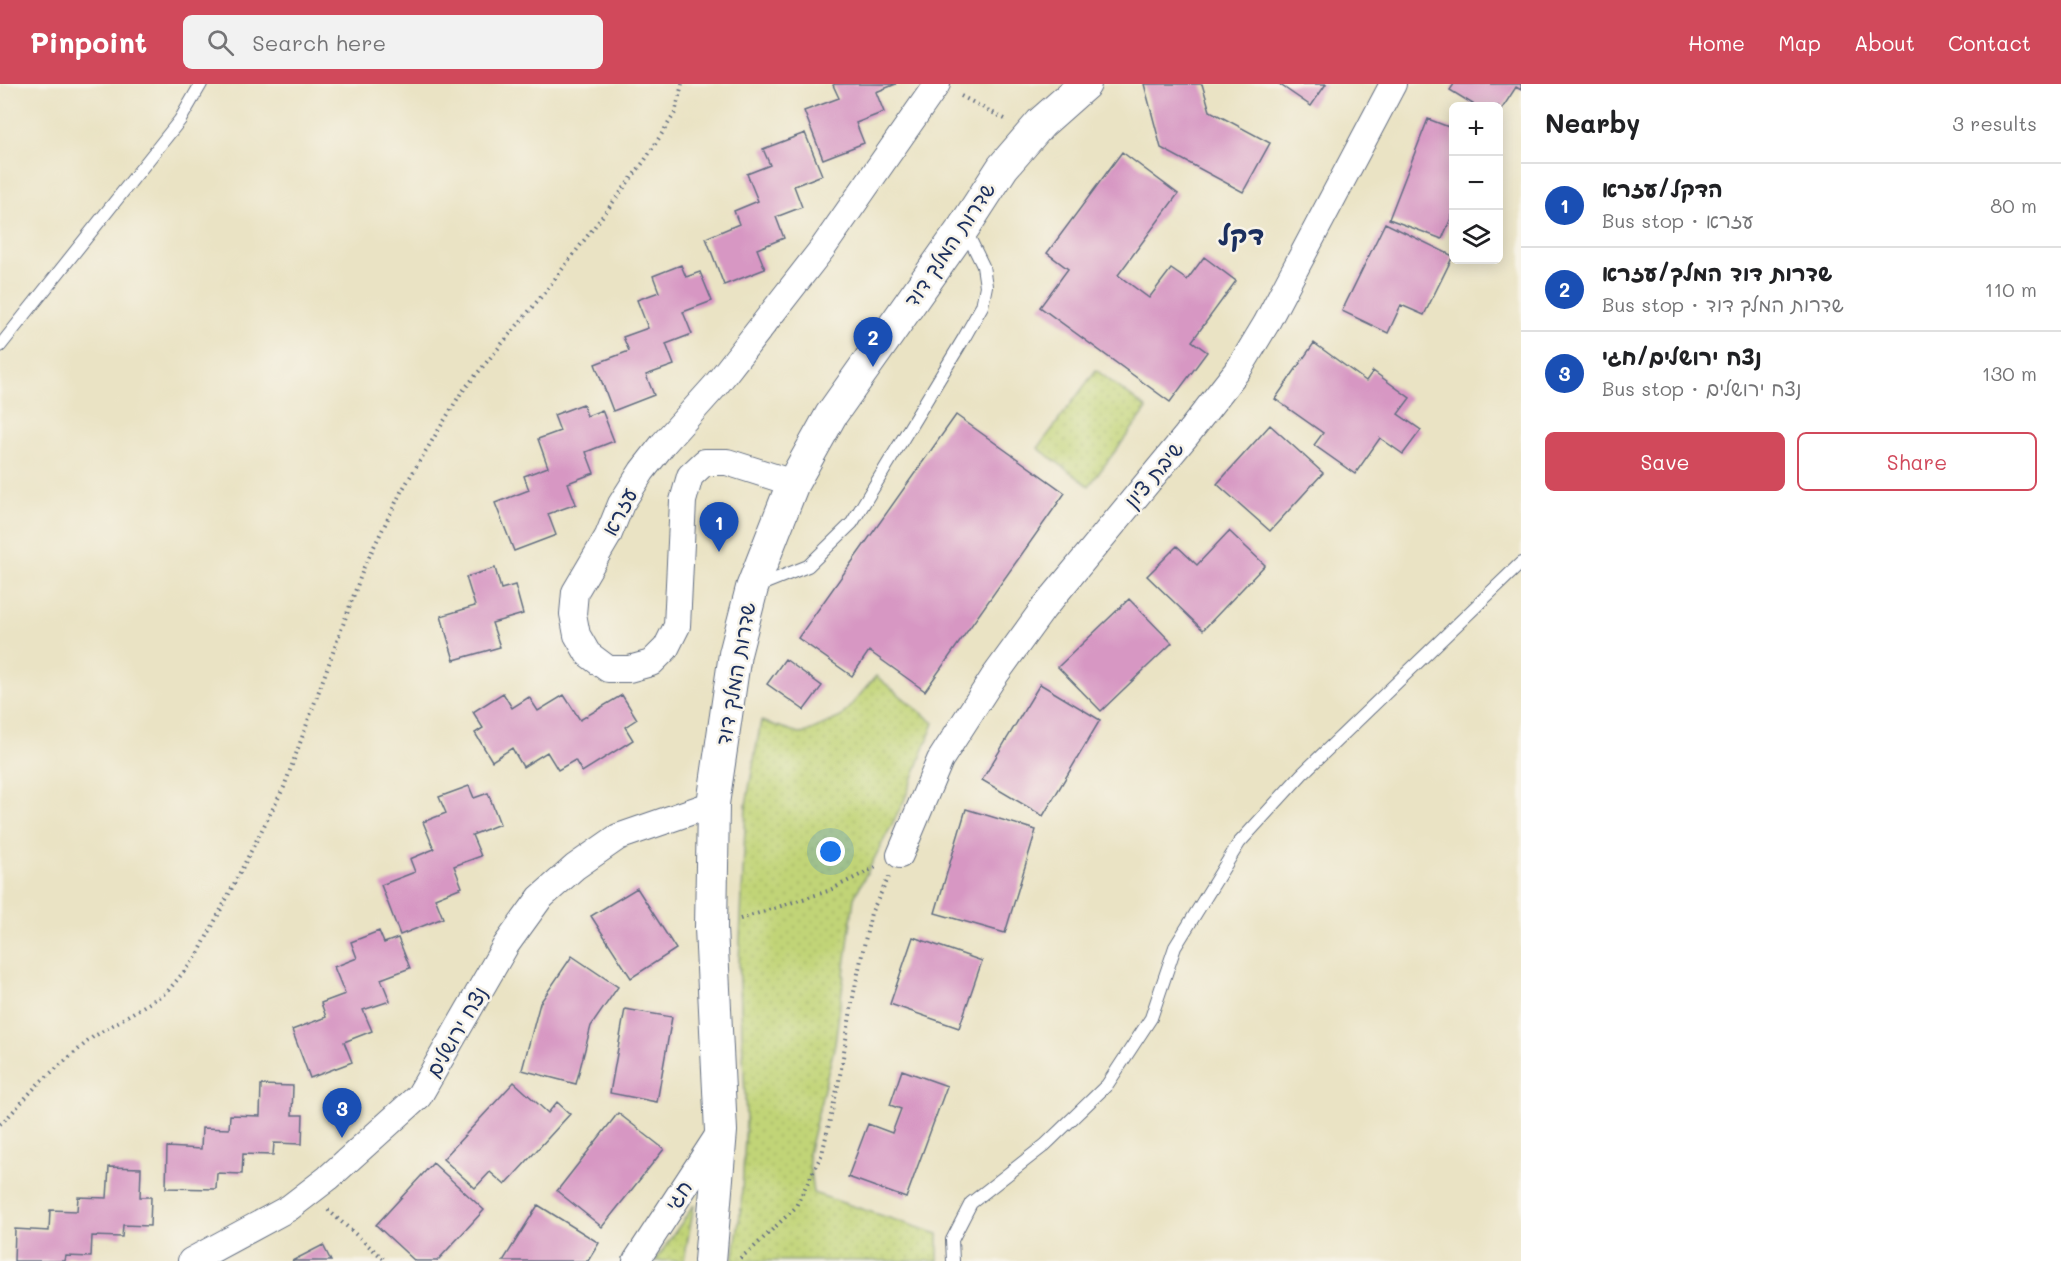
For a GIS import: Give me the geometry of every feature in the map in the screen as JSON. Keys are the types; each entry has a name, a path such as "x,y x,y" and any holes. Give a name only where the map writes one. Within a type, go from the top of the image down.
{"street":[{"name":"שדרות המלך דוד","path":"710,1261 722,1131 711,928 713,804 735,654 752,588 793,483 831,415 964,227 1003,167 1031,133 1085,84"},
{"name":"שיבת ציון","path":"900,855 940,760 993,678 1043,609 1240,367 1266,324 1393,84"},
{"name":"עזרא","path":"793,483 727,462 705,462 690,476 684,501 677,626 666,648 651,663 629,669 608,669 588,654 577,635 573,614 575,592 608,536 621,504 664,443 716,385 949,89"},
{"name":"נצח ירושלים","path":"191,1261 289,1208 419,1096 506,945 540,897 575,867 618,837 713,804"},
{"name":"חגי","path":"636,1261 722,1131"}],"lane":[{"path":"0,346 180,120 201,84"},
{"path":"752,588 808,566 852,523 964,338 982,306 986,286 983,266 964,227"},
{"path":"953,1261 952,1240 971,1203 1045,1145 1107,1085 1151,1017 1175,947 1239,843 1302,774 1521,563"}],"path":[{"path":"0,1124 39,1083 93,1037 167,992 197,956 284,787 364,567 401,492 461,393 545,292 645,160 675,113 682,84"},
{"path":"949,89 1031,133"},
{"path":"711,928 828,891 900,855"},
{"path":"736,1261 752,1250 795,1208 822,1155 839,1081 854,992 871,913 900,855"},
{"path":"308,1193 386,1261"}],"green space":[{"path":"1096,370 1147,409 1089,486 1038,448"},
{"path":"876,676 934,723 904,801 854,898 835,1044 808,1154 813,1193 938,1234 938,1261 733,1261 741,1208 746,1120 739,962 746,805 761,721 802,734 841,717"},
{"path":"694,1205 684,1261 655,1261"}],"building":[{"path":"835,84 896,84 876,92 884,112 856,123 864,143 823,159 804,111 839,98 833,85"},
{"path":"1144,84 1202,84 1210,111 1270,143 1243,192 1161,148"},
{"path":"1279,84 1326,84 1311,106"},
{"path":"1454,84 1521,84 1521,90 1516,87 1503,107 1503,102 1470,102 1450,90"},
{"path":"1428,119 1449,127 1449,223 1442,239 1389,219"},
{"path":"805,133 822,175 794,186 802,207 776,217 784,238 757,249 765,269 724,285 706,238 739,224 734,211 758,201 747,174 770,165 763,149"},
{"path":"1122,152 1178,194 1118,275 1149,298 1171,269 1187,280 1204,257 1236,281 1192,341 1207,352 1170,402 1040,307 1068,269 1047,253"},
{"path":"1385,223 1449,254 1449,264 1424,315 1401,305 1388,333 1342,311"},
{"path":"681,265 686,277 700,272 712,301 683,312 692,334 666,344 674,365 646,375 654,395 613,411 595,364 629,351 623,337 648,328 637,300 659,292 653,276"},
{"path":"1314,343 1366,381 1373,371 1410,398 1398,414 1421,430 1403,454 1380,438 1355,474 1314,445 1323,433 1275,399"},
{"path":"583,404 587,416 602,410 614,441 586,452 594,473 568,483 576,504 548,514 556,535 514,551 495,503 529,490 524,476 548,467 538,439 560,431 554,415"},
{"path":"956,415 1065,493 925,691 869,651 852,676 798,638"},
{"path":"1270,425 1323,473 1270,531 1217,484"},
{"path":"1229,531 1265,565 1203,630 1147,576 1177,546 1197,565"},
{"path":"495,568 501,589 515,585 523,614 492,623 500,647 454,660 441,616 475,606 466,577"},
{"path":"1129,599 1172,643 1101,711 1058,667"},
{"path":"785,659 822,686 804,710 767,684"},
{"path":"1040,684 1100,720 1043,816 982,780"},
{"path":"503,693 512,708 529,697 538,711 564,695 580,720 622,695 637,719 625,727 633,740 582,772 575,760 558,770 547,752 523,767 512,748 492,761 475,733 483,728 473,712"},
{"path":"469,786 474,798 488,793 500,824 472,835 481,856 454,866 462,887 435,898 443,918 400,935 381,885 415,872 410,859 434,849 423,822 446,813 439,797"},
{"path":"966,809 1036,830 1005,933 935,913"},
{"path":"637,888 676,949 631,978 591,916"},
{"path":"379,931 384,943 398,938 410,968 381,979 390,1001 363,1010 372,1031 344,1042 352,1062 310,1078 292,1030 326,1017 321,1003 345,994 334,967 357,958 351,942"},
{"path":"913,937 982,961 959,1028 890,1004"},
{"path":"572,956 618,987 591,1026 576,1084 522,1070 540,1003"},
{"path":"625,1009 672,1017 657,1102 610,1093"},
{"path":"902,1070 947,1086 906,1198 848,1177 868,1124 892,1133 901,1109 890,1105"},
{"path":"514,1082 548,1113 557,1102 570,1114 505,1185 490,1172 475,1188 443,1159"},
{"path":"261,1085 293,1086 292,1115 303,1115 302,1144 274,1143 273,1155 243,1154 242,1174 217,1173 216,1189 166,1188 167,1147 201,1149 202,1128 229,1129 230,1115 260,1116"},
{"path":"618,1113 664,1149 602,1227 557,1191"},
{"path":"433,1163 484,1210 437,1261 415,1261 376,1225"},
{"path":"109,1167 141,1168 140,1197 151,1197 150,1226 123,1225 122,1237 92,1236 91,1257 66,1256 65,1261 14,1261 15,1229 49,1231 50,1210 77,1211 78,1197 107,1198"},
{"path":"538,1205 599,1243 588,1261 503,1261"},
{"path":"323,1245 331,1261 292,1261"}],"place":[{"name":"שדרות דוד המלך/עזרא","path":"873,367"},
{"name":"הדקל/עזרא","path":"719,552"},
{"name":"נצח ירושלים/חגי","path":"342,1138"}],"district":[{"name":"דקל","path":"1241,236"}]}
